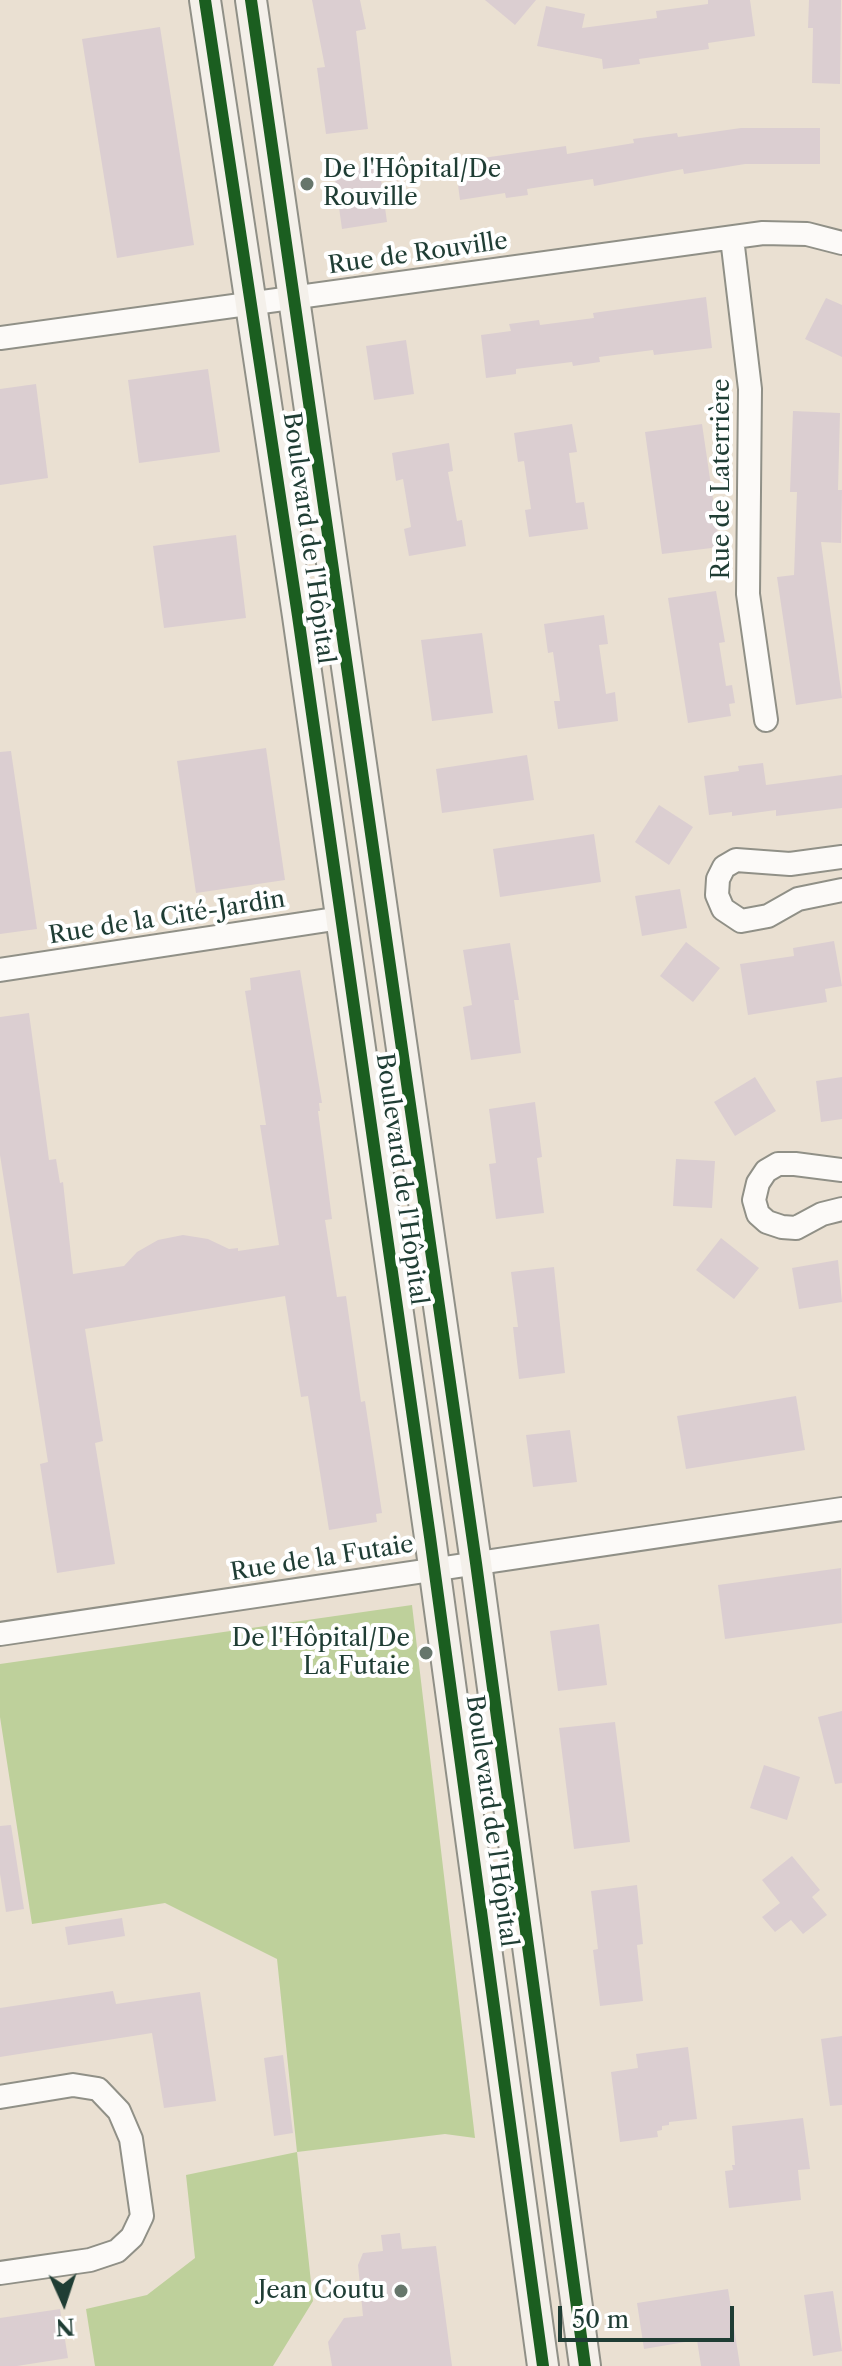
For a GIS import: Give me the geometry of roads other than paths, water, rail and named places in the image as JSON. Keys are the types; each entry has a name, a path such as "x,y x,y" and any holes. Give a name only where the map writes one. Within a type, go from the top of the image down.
{"main road":[{"name":"Boulevard de l'Hôpital","path":"205,0 435,1568 543,2366"},
{"name":"Boulevard de l'Hôpital","path":"251,0 476,1563 585,2366"}],"street":[{"name":"Rue de Rouville","path":"0,338 732,238 807,234 842,243"},
{"name":"Rue de Laterrière","path":"732,238 751,403 748,594 766,720"},
{"path":"842,857 790,864 736,860 724,867 718,879 717,895 723,909 732,918 741,921 768,916 798,899 842,890"},
{"name":"Rue de la Cité-Jardin","path":"0,970 341,918"},
{"path":"842,1170 778,1164 766,1171 758,1183 754,1200 758,1214 767,1222 782,1227 796,1228 822,1214 842,1209"},
{"name":"Rue de la Futaie","path":"0,1634 842,1509"},
{"path":"0,2097 73,2085 98,2089 119,2111 131,2139 142,2216 132,2237 117,2251 90,2260 0,2273"}],"place":[{"name":"De l'Hôpital/De Rouville","path":"307,184"},
{"name":"De l'Hôpital/De La Futaie","path":"426,1653"},
{"name":"Jean Coutu","path":"401,2291"}]}
